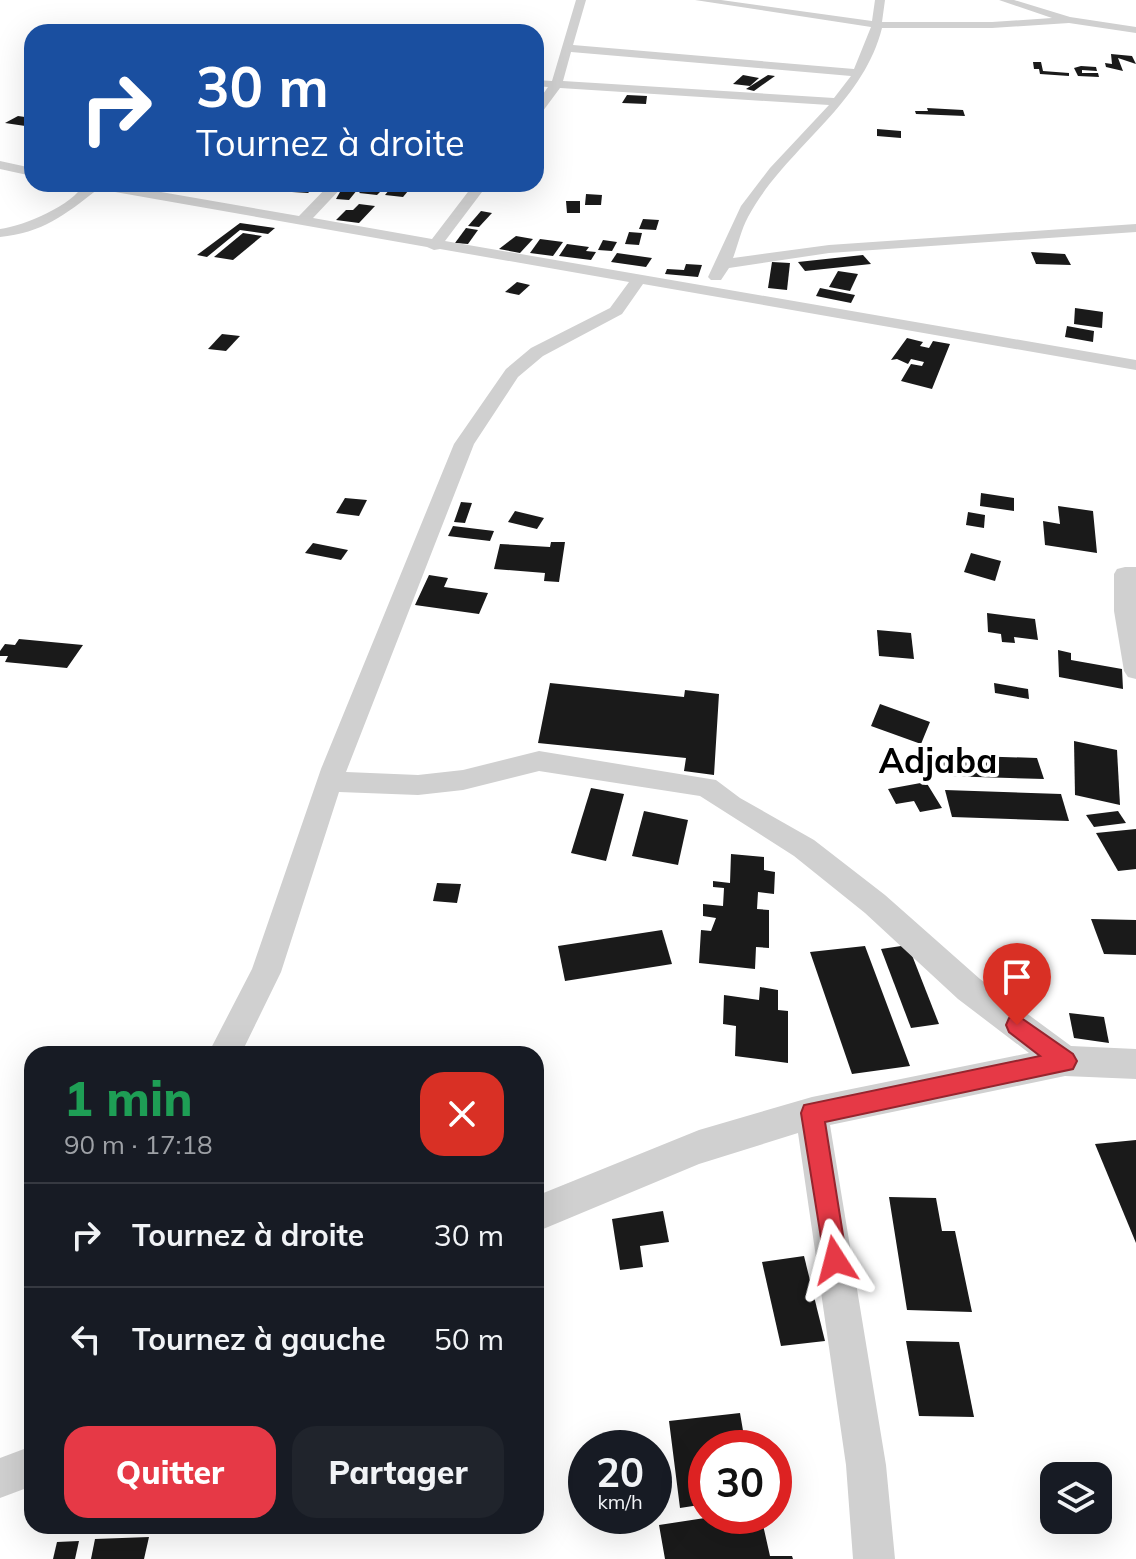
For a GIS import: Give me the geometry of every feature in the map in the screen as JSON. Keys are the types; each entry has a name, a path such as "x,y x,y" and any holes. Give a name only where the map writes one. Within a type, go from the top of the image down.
{"street":[{"path":"544,101 556,85 581,0"},
{"path":"700,0 876,25 992,25 1069,20"},
{"path":"707,290 725,264 738,222 778,164 830,114 859,73 869,56 880,0"},
{"path":"1004,0 1069,20 1136,30"},
{"path":"567,48 859,73"},
{"path":"544,84 838,102"},
{"path":"0,165 24,170"},
{"path":"0,233 26,230 69,205 84,192"},
{"path":"138,192 434,246 1136,365"},
{"path":"302,221 330,192"},
{"path":"434,246 475,192"},
{"path":"725,264 829,249 1136,228"},
{"path":"228,1046 266,972 330,782 464,444 512,373 537,352 616,311 639,279"},
{"path":"1136,574 1125,574 1125,611 1136,671"},
{"path":"330,782 418,785 463,780 539,761 707,787 731,805 804,848 875,904 969,989 1065,1061"},
{"path":"544,1210 699,1147 812,1113 1065,1061 1136,1064"},
{"path":"812,1113 866,1465 874,1559"},
{"path":"0,1478 24,1469"}],"building":[{"path":"1111,54 1132,56 1136,64 1118,58 1123,71 1106,67 1105,63 1112,64"},
{"path":"1033,62 1041,62 1043,71 1069,73 1069,76 1040,74 1039,69 1034,69"},
{"path":"1096,67 1097,71 1082,70 1082,73 1098,73 1099,77 1078,76 1074,68"},
{"path":"743,75 759,78 750,86 733,84"},
{"path":"768,75 775,76 754,91 746,89"},
{"path":"627,95 647,96 646,104 622,103"},
{"path":"927,108 963,110 965,116 916,114 915,111 928,111"},
{"path":"18,116 24,117 24,126 5,123"},
{"path":"877,129 901,131 901,138 877,136"},
{"path":"340,192 356,192 349,200 336,199"},
{"path":"387,192 407,192 403,197 385,195"},
{"path":"586,194 602,195 601,205 585,205"},
{"path":"566,201 580,201 580,213 567,213"},
{"path":"359,204 375,206 359,223 336,220 346,210 353,210"},
{"path":"481,211 492,213 479,227 468,226"},
{"path":"643,219 659,220 656,230 639,229"},
{"path":"240,223 275,228 268,234 240,230 207,257 197,255"},
{"path":"466,228 478,230 468,244 455,243"},
{"path":"629,232 642,233 639,245 625,244"},
{"path":"243,233 262,236 233,260 214,257"},
{"path":"516,236 533,239 520,253 499,249"},
{"path":"540,239 563,242 553,256 530,253"},
{"path":"603,240 617,242 612,251 598,250"},
{"path":"567,244 589,247 586,251 596,252 591,260 559,256"},
{"path":"1031,252 1065,254 1071,265 1036,264"},
{"path":"617,253 652,258 646,267 611,262"},
{"path":"863,255 871,264 805,271 798,262"},
{"path":"772,262 790,263 787,290 768,288"},
{"path":"686,264 702,265 698,277 665,274 667,269 684,270"},
{"path":"838,271 858,274 850,291 829,287"},
{"path":"517,282 530,285 519,295 505,292"},
{"path":"820,288 855,295 851,303 816,296"},
{"path":"1075,308 1103,312 1102,328 1074,324"},
{"path":"1067,326 1094,331 1093,342 1065,337"},
{"path":"222,334 240,336 226,351 208,349"},
{"path":"907,338 923,342 920,346 929,348 933,341 950,344 932,389 901,381 911,364 922,366 924,362 911,359 908,364 891,360"},
{"path":"981,493 1014,498 1014,511 980,506"},
{"path":"345,498 367,500 359,516 336,513"},
{"path":"461,502 472,503 465,523 454,522"},
{"path":"1058,506 1093,511 1097,553 1045,545 1043,521 1060,524"},
{"path":"515,511 544,518 537,529 508,522"},
{"path":"968,512 985,515 984,528 966,525"},
{"path":"453,526 494,531 490,541 448,536"},
{"path":"551,542 565,542 559,582 544,581 545,573 494,569 500,544 550,547"},
{"path":"313,543 348,550 341,560 305,553"},
{"path":"971,553 1001,561 995,581 964,572"},
{"path":"429,575 448,578 444,587 488,593 479,614 415,605"},
{"path":"987,613 1035,619 1038,640 1014,637 1015,643 1002,642 1001,634 988,632"},
{"path":"877,630 911,633 914,659 879,656"},
{"path":"19,639 83,645 67,668 5,662 8,656 0,656 0,651 5,644 15,645"},
{"path":"1058,650 1071,653 1071,660 1122,669 1123,689 1059,677"},
{"path":"550,683 684,697 685,690 719,694 714,775 684,771 686,758 538,743"},
{"path":"994,683 1028,689 1029,699 995,693"},
{"path":"880,704 930,722 921,744 871,726"},
{"path":"1074,741 1117,750 1120,805 1075,795"},
{"path":"939,755 1037,758 1044,779 944,776"},
{"path":"926,782 942,808 920,812 914,801 896,804 888,789"},
{"path":"591,788 624,794 606,861 571,853"},
{"path":"945,790 1061,794 1069,821 952,817"},
{"path":"644,811 688,820 678,865 632,856"},
{"path":"1118,811 1126,823 1094,827 1086,815"},
{"path":"1136,829 1136,869 1118,871 1096,833"},
{"path":"731,854 764,857 764,870 775,872 774,894 758,892 757,909 769,910 769,948 756,947 755,969 699,963 701,930 711,931 716,918 703,916 703,904 723,906 724,888 713,887 713,881 730,883"},
{"path":"437,883 461,884 457,903 433,901"},
{"path":"1091,919 1136,920 1136,955 1104,954"},
{"path":"662,930 672,964 565,981 558,946"},
{"path":"908,945 939,1024 911,1028 881,949"},
{"path":"865,946 910,1066 852,1074 810,952"},
{"path":"760,987 778,990 778,1010 788,1011 788,1063 735,1056 736,1026 723,1024 724,995 759,1000"},
{"path":"1069,1013 1104,1017 1109,1043 1074,1038"},
{"path":"1136,1140 1136,1243 1095,1144"},
{"path":"889,1197 936,1198 942,1231 955,1231 972,1312 907,1310"},
{"path":"663,1211 669,1242 640,1246 643,1267 620,1270 612,1219"},
{"path":"804,1256 825,1341 781,1346 762,1262"},
{"path":"906,1341 959,1342 974,1417 919,1416"},
{"path":"740,1413 743,1430 688,1430 688,1507 680,1508 669,1421"},
{"path":"688,1521 688,1534 765,1534 770,1556 792,1556 793,1559 665,1559 661,1534 672,1534 672,1523"},
{"path":"149,1537 144,1559 91,1559 95,1539"},
{"path":"79,1541 75,1559 53,1559 57,1542"}],"district":[{"name":"Adjaba","path":"938,760"}],"route":[{"path":"835,1260 812,1113 1065,1061 1017,1025"}]}
